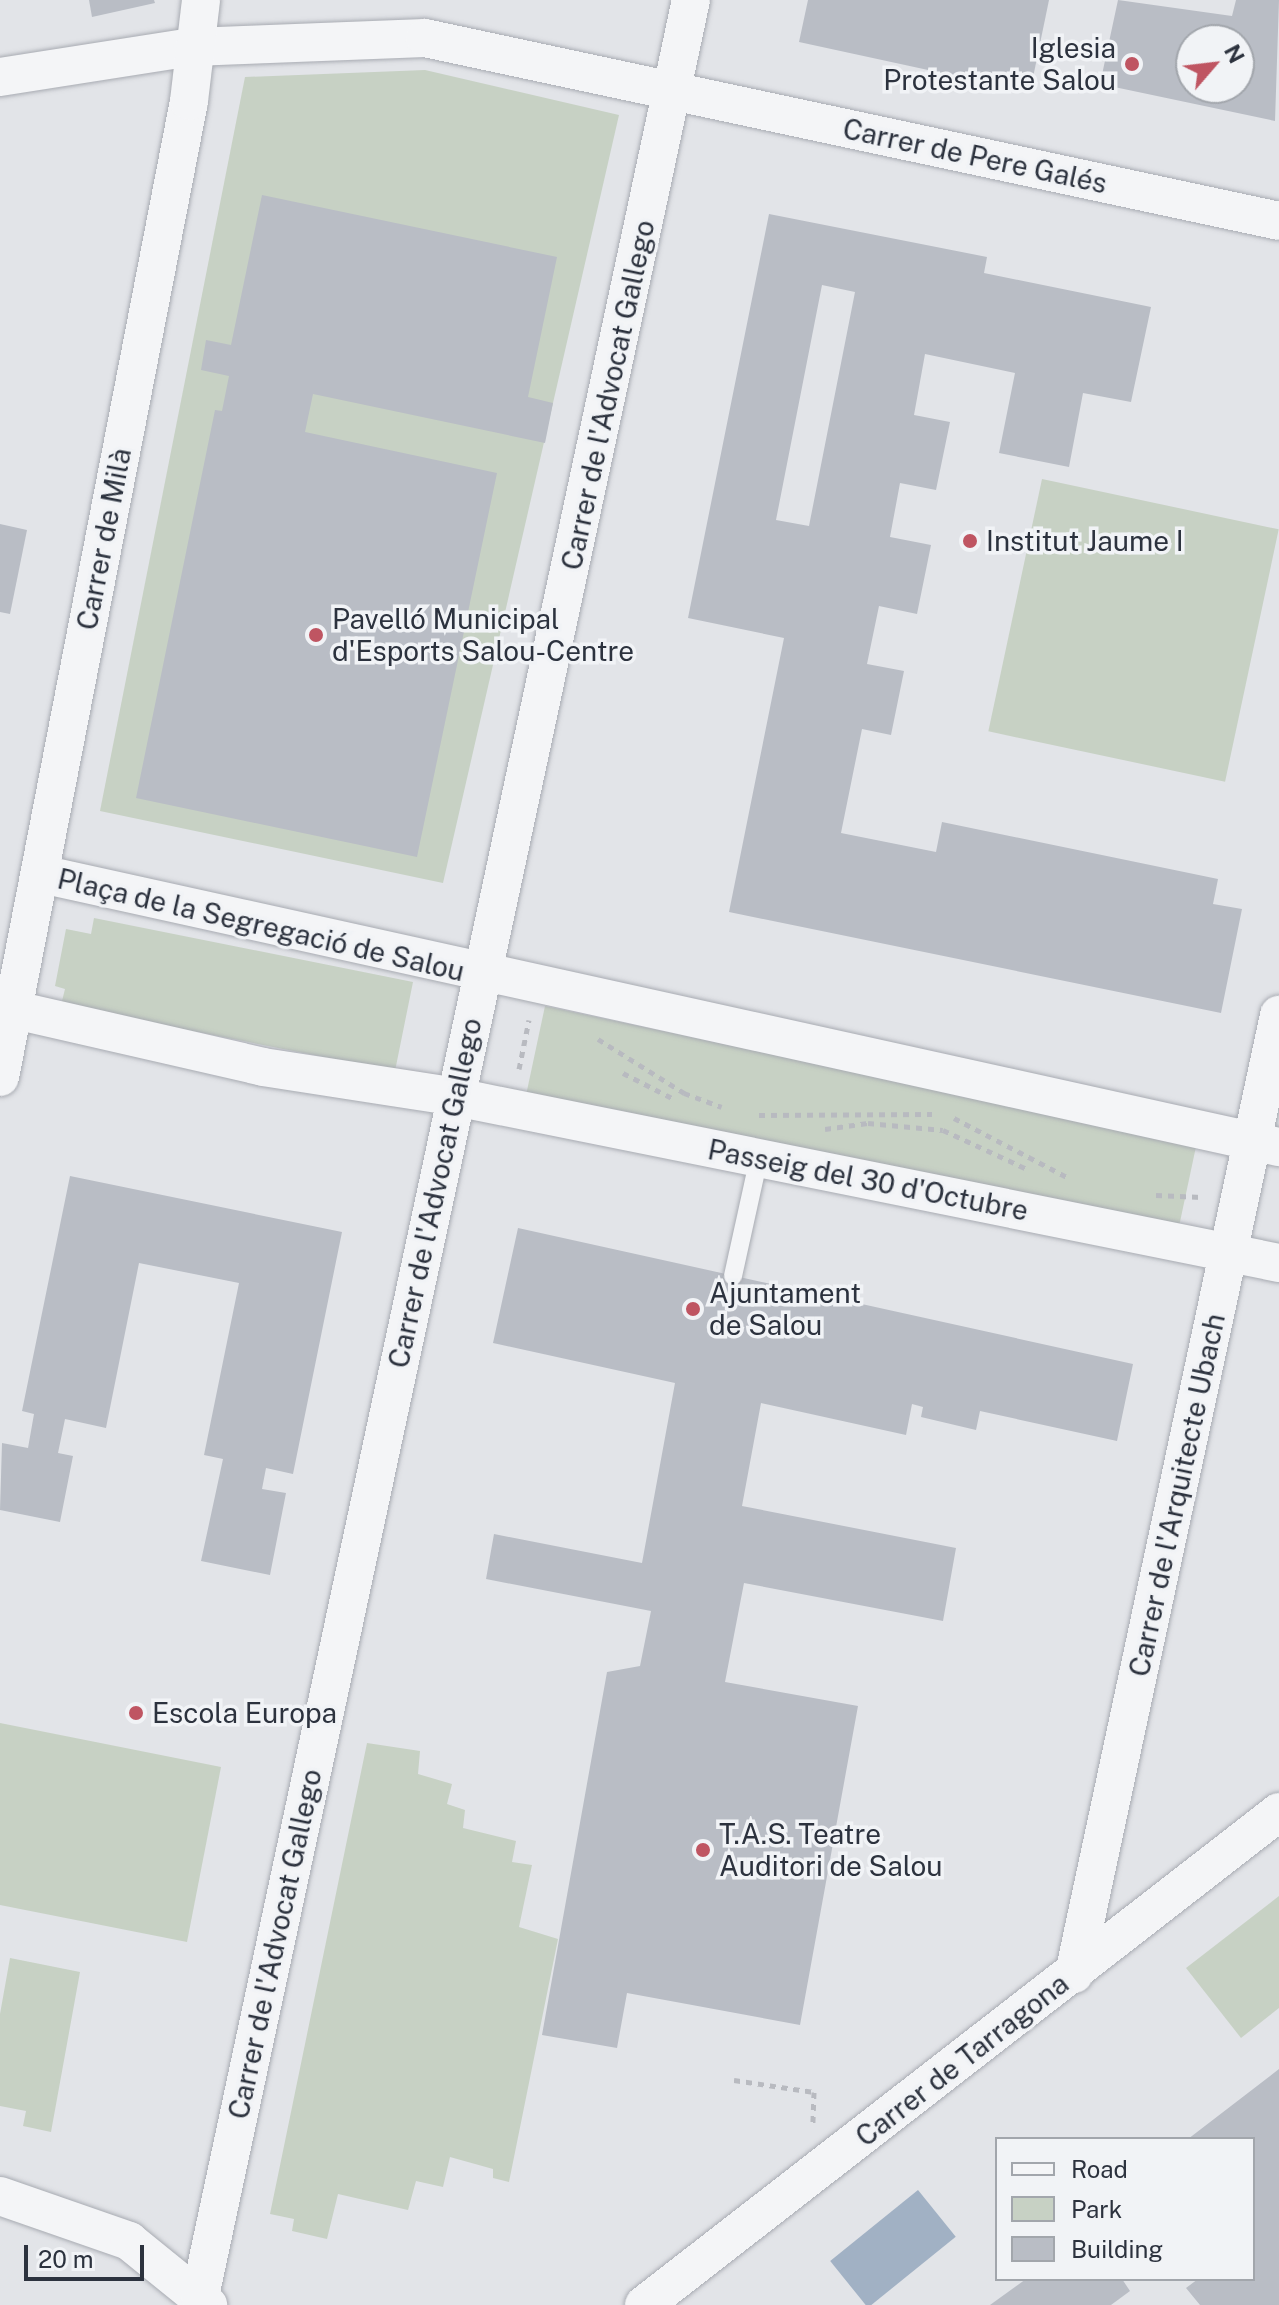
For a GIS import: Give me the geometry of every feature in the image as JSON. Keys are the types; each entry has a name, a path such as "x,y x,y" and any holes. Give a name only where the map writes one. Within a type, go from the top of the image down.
{"street":[{"name":"Carrer de Milà","path":"0,1077 15,1010 14,942 41,874 189,101 192,47 201,0"},
{"name":"Carrer de l'Advocat Gallego","path":"204,2300 481,976 691,0"},
{"name":"Carrer de Pere Galés","path":"0,77 192,47 425,38 1279,221"},
{"name":"Plaça de la Segregació de Salou","path":"41,874 481,976"},
{"path":"481,976 1265,1144"},
{"path":"15,1010 263,1067 456,1097"},
{"name":"Carrer de l'Arquitecte Ubach","path":"1074,1974 1240,1199 1265,1144 1279,1015"},
{"name":"Passeig del 30 d'Octubre","path":"456,1097 1279,1263"},
{"name":"Carrer de Tarragona","path":"644,2305 1279,1812"},
{"path":"0,2196 129,2241 204,2300"}],"lane":[{"path":"733,1276 759,1158"}],"path":[{"path":"518,1076 531,1007"},
{"path":"529,1019 543,1022"},
{"path":"586,1031 684,1093 731,1111"},
{"path":"742,1112 808,1117 900,1109 951,1117 1087,1185"},
{"path":"1144,1195 1240,1199"},
{"path":"734,2080 814,2092 811,2176"}],"green space":[{"name":"Pavelló Municipal d'Esports Salou-Centre","path":"425,70 619,115 443,883 100,811 245,77"},
{"path":"1042,479 1279,529 1225,782 988,731"},
{"path":"94,918 413,982 395,1071 61,1005 65,989 55,986 66,929 91,934"},
{"path":"545,1006 1196,1144 1178,1233 526,1094"},
{"path":"0,1723 221,1767 187,1942 0,1905"},
{"path":"367,1743 420,1751 418,1774 452,1784 447,1804 465,1810 463,1828 516,1841 512,1862 532,1865 519,1927 558,1939 509,2182 493,2178 493,2169 450,2157 443,2187 416,2181 408,2210 338,2194 327,2239 292,2231 294,2219 270,2214"},
{"path":"1279,1896 1279,2008 1241,2038 1186,1968"},
{"path":"10,1958 80,1972 51,2132 23,2126 26,2111 0,2106 0,2014"}],"water":[{"path":"918,2190 956,2237 871,2305 866,2305 830,2261"}],"building":[{"path":"89,0 154,0 155,3 92,17"},
{"path":"808,0 1049,0 1030,92 799,42"},
{"path":"1118,0 1232,16 1236,0 1279,0 1275,121 1195,104 1255,104 1255,24 1175,24 1175,100 1100,84"},
{"name":"Pavelló Municipal d'Esports Salou-Centre","path":"262,195 557,257 528,397 553,403 545,443 313,394 305,432 497,473 417,857 136,798 215,410 222,411 229,376 201,370 206,340 231,345"},
{"path":"769,214 987,257 984,273 1151,307 1131,402 1083,393 1069,467 999,453 1015,373 925,354 914,415 950,422 936,490 900,483 890,537 931,545 917,614 879,606 867,664 904,671 891,735 862,729 841,833 936,852 942,822 1218,879 1213,904 1242,909 1221,1013 729,912 784,638 688,618","holes":["822,285 855,292 809,526 776,520"]},
{"path":"0,524 27,530 10,614 0,612"},
{"path":"70,1176 342,1232 293,1474 266,1468 262,1489 286,1493 270,1575 201,1561 223,1459 204,1455 239,1283 139,1263 106,1428 65,1419 58,1453 73,1456 60,1522 0,1510 2,1443 28,1448 34,1414 22,1411"},
{"path":"518,1228 1133,1364 1117,1441 980,1411 976,1430 921,1417 923,1407 912,1404 906,1435 761,1403 742,1506 956,1548 943,1621 744,1583 725,1682 858,1706 800,2025 627,1993 617,2048 542,2035 607,1672 640,1666 651,1611 486,1579 494,1534 642,1563 675,1383 493,1343"},
{"path":"1279,2069 1279,2305 1200,2305 1186,2288 1195,2281 1255,2281 1255,2137 1191,2137"},
{"path":"1023,2281 1123,2281 1130,2291 1111,2305 990,2305"}],"place":[{"name":"Iglesia Protestante Salou","path":"1132,64"},
{"name":"Institut Jaume I","path":"970,541"},
{"name":"Pavelló Municipal d'Esports Salou-Centre","path":"316,635"},
{"name":"Ajuntament de Salou","path":"693,1309"},
{"name":"Escola Europa","path":"136,1713"},
{"name":"T.A.S. Teatre Auditori de Salou","path":"703,1850"}]}
